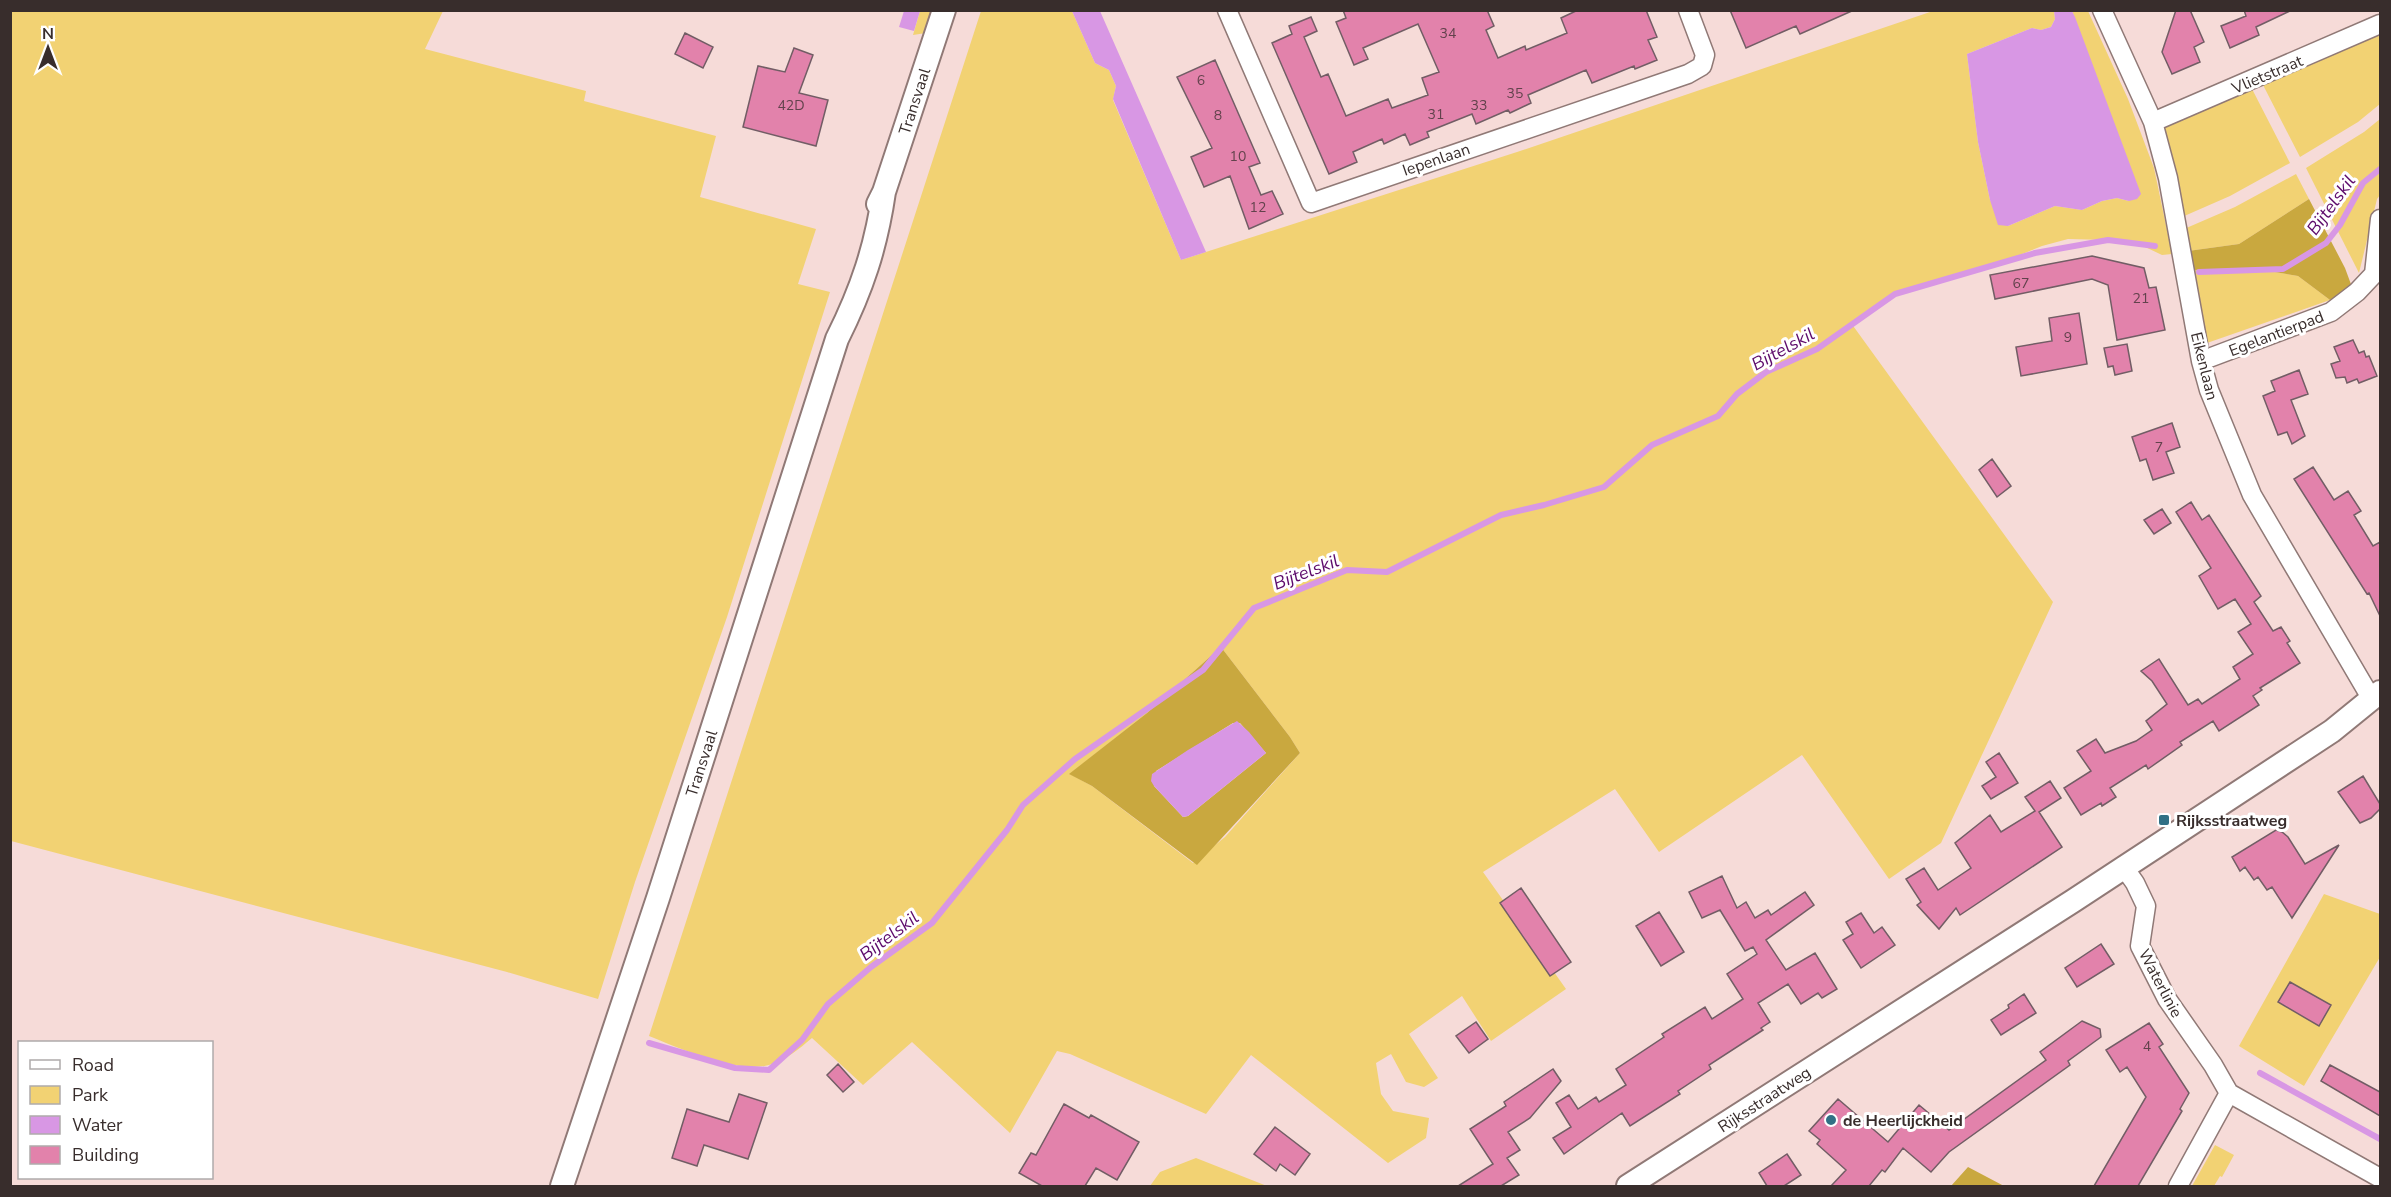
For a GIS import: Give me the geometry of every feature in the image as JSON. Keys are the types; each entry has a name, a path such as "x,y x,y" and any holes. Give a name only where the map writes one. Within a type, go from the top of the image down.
{"street":[{"name":"Transvaal","path":"562,1186 658,898 837,339 842,298 865,230 884,192 944,10"},
{"name":"Iepenlaan","path":"1227,10 1311,203 1689,74 1702,66 1705,55 1688,10"},
{"name":"Eikenlaan","path":"2102,10 2153,122 2168,178 2201,362 2209,390 2252,495 2376,695"},
{"path":"2376,10 2380,23"},
{"name":"Vlietstraat","path":"2153,122 2380,23"},
{"name":"Egelantierpad","path":"2201,362 2331,312 2357,292 2377,276 2380,219"},
{"name":"Rijksstraatweg","path":"1628,1186 2073,901 2332,730 2376,695"},
{"name":"Waterlinie","path":"2123,866 2135,883 2146,906 2139,946 2167,999 2213,1065 2229,1093"},
{"path":"2178,1186 2229,1093 2380,1178"}],"green space":[{"path":"11,10 443,11 425,49 586,91 584,101 716,136 700,197 816,229 798,284 830,292 727,617 635,882 598,999 507,972 11,841"},
{"path":"920,11 935,11 926,33 913,35"},
{"path":"981,11 1072,11 1095,63 1109,70 1116,86 1113,100 1181,260 1517,152 1933,11 2054,11 2055,19 2051,27 2041,30 2032,28 1967,54 1978,142 1990,200 2008,226 2055,206 2082,210 2102,201 2117,198 2129,201 2137,184 2072,11 2088,11 2128,99 2154,168 2172,254 2162,255 2141,245 2108,240 2068,239 2042,246 1995,265 1907,288 1874,306 1851,323 2053,602 1941,843 1889,879 1802,755 1659,852 1615,789 1483,872 1566,989 1491,1041 1462,996 1409,1034 1438,1078 1424,1087 1406,1082 1391,1054 1376,1063 1381,1094 1393,1111 1429,1118 1426,1138 1388,1163 1251,1055 1206,1114 1070,1054 1057,1051 1010,1133 912,1042 863,1085 812,1038 781,1060 756,1067 725,1063 649,1036","holes":["1221,647 1300,753 1225,837 1193,863 1092,786 1070,774 1147,713"]},
{"path":"2380,32 2380,104 2358,122 2300,157 2262,83"},
{"path":"2251,87 2290,163 2230,196 2182,217 2156,128"},
{"path":"2380,119 2380,195 2377,199 2359,273 2306,168 2364,132"},
{"path":"2296,174 2309,199 2239,244 2188,251 2184,229 2235,207"},
{"path":"2257,269 2298,276 2330,300 2207,343 2191,270"},
{"path":"2324,894 2380,914 2380,957 2304,1086 2239,1046"},
{"path":"2215,1145 2234,1155 2222,1177 2220,1176 2214,1186 2192,1186"},
{"path":"1196,1158 1267,1186 1150,1186 1160,1172"}],"shaded area":[{"path":"2309,199 2345,268 2352,287 2330,300 2298,276 2257,269 2191,270 2188,251 2239,244"},
{"path":"1221,647 1300,753 1197,865 1092,786 1069,774 1147,713","holes":["1233,723 1240,723 1266,753 1188,816 1183,817 1154,786 1156,771"]},
{"path":"1968,1167 2004,1186 1951,1186"}],"water":[{"path":"904,11 920,11 914,31 899,27"},
{"path":"1072,11 1100,11 1206,252 1181,260 1113,99 1116,86 1109,70 1095,63"},
{"path":"2054,11 2072,11 2075,17 2141,194 2137,199 2129,201 2117,198 2102,201 2082,210 2055,206 2008,226 1998,225 1990,200 1978,142 1967,54 2032,28 2041,30 2051,27 2055,19"},
{"path":"1237,721 1266,753 1188,816 1183,817 1154,786 1151,781 1152,774"}],"building":[{"path":"1343,10 1487,10 1494,26 1486,30 1498,58 1525,46 1526,50 1567,33 1561,18 1578,10 1646,10 1657,37 1648,40 1657,60 1635,69 1634,66 1592,83 1586,70 1528,95 1531,103 1510,113 1508,110 1476,124 1472,114 1427,132 1429,137 1410,145 1405,134 1384,144 1382,139 1353,152 1357,162 1329,174 1272,43 1292,34 1289,26 1311,17 1317,31 1304,37 1321,77 1328,74 1346,116 1388,99 1392,108 1428,95 1422,78 1439,72 1418,24 1363,48 1368,59 1354,65 1336,22 1346,18"},
{"path":"1730,10 1854,10 1800,34 1796,26 1746,48"},
{"path":"2176,10 2190,10 2204,42 2194,47 2200,62 2172,74 2162,52"},
{"path":"2244,10 2292,10 2256,27 2259,35 2230,48 2221,26 2246,16"},
{"path":"685,33 713,47 703,68 675,54"},
{"path":"794,48 813,55 799,93 828,100 816,146 743,127 758,66 785,72"},
{"path":"1215,60 1260,163 1249,167 1261,195 1272,191 1283,214 1249,229 1230,176 1204,187 1191,157 1212,148 1177,77"},
{"path":"2092,256 2144,268 2149,288 2156,287 2165,330 2117,340 2108,285 2092,279 1995,299 1990,275"},
{"path":"2079,313 2087,364 2021,376 2016,347 2052,341 2049,318"},
{"path":"2353,340 2359,353 2364,351 2366,357 2369,356 2377,376 2359,383 2357,379 2347,383 2345,377 2336,378 2331,364 2340,361 2334,347"},
{"path":"2127,344 2132,371 2115,375 2113,366 2108,367 2104,348"},
{"path":"2299,370 2308,394 2291,400 2305,436 2292,444 2287,432 2278,435 2263,396 2275,391 2271,381"},
{"path":"2172,423 2180,447 2166,452 2174,473 2153,480 2146,459 2140,461 2132,437"},
{"path":"1992,459 2011,486 1997,497 1979,470"},
{"path":"2313,467 2334,500 2348,491 2361,511 2354,515 2373,546 2380,542 2380,616 2369,593 2367,594 2294,479"},
{"path":"2191,502 2202,520 2209,515 2261,596 2254,602 2273,631 2281,627 2290,641 2287,643 2300,663 2260,688 2262,690 2253,696 2259,705 2219,731 2213,721 2180,742 2182,745 2148,769 2146,765 2110,788 2116,797 2081,815 2064,788 2091,771 2077,751 2096,739 2105,753 2136,741 2152,730 2146,721 2167,704 2152,681 2141,671 2159,659 2188,705 2198,699 2202,704 2240,679 2233,667 2253,654 2238,632 2251,624 2235,599 2218,609 2199,576 2211,568 2176,512"},
{"path":"2162,509 2171,523 2154,534 2144,520"},
{"path":"1999,753 2018,783 1991,799 1982,786 1996,777 1986,762"},
{"path":"2363,776 2380,804 2380,809 2371,818 2360,823 2338,792"},
{"path":"2050,781 2061,798 2039,812 2062,847 1960,915 1956,908 1939,929 1917,905 1921,902 1906,879 1924,868 1938,890 1971,868 1955,843 1990,815 2001,832 2035,811 2025,797"},
{"path":"2276,830 2288,837 2305,864 2339,845 2292,918 2272,887 2267,890 2258,877 2254,880 2245,867 2240,871 2232,857"},
{"path":"1722,876 1737,908 1746,902 1755,918 1768,910 1771,915 1805,892 1814,905 1766,940 1786,970 1815,953 1837,989 1822,998 1818,993 1801,1004 1788,984 1758,1003 1770,1022 1761,1028 1763,1030 1709,1065 1711,1069 1678,1091 1680,1094 1630,1126 1622,1113 1564,1154 1553,1138 1571,1127 1556,1103 1569,1095 1578,1109 1596,1097 1599,1102 1626,1085 1616,1069 1664,1037 1662,1034 1705,1007 1712,1019 1743,999 1727,974 1757,954 1753,947 1745,951 1720,910 1702,918 1689,892"},
{"path":"1521,888 1571,962 1550,976 1500,903"},
{"path":"1659,912 1684,952 1661,966 1636,926"},
{"path":"1861,913 1874,933 1882,927 1895,945 1861,968 1843,940 1853,934 1846,922"},
{"path":"2101,944 2114,964 2077,987 2065,968"},
{"path":"2290,982 2331,1005 2319,1026 2278,1002"},
{"path":"2024,994 2036,1013 2001,1035 1991,1020"},
{"path":"2082,1021 2100,1029 2101,1037 2068,1061 2070,1065 1949,1152 1931,1172 1903,1148 1885,1172 1882,1170 1869,1186 1831,1186 1846,1170 1817,1144 1820,1140 1809,1131 1838,1099 1888,1142 1919,1105 1949,1130 2046,1060 2040,1052"},
{"path":"1476,1022 1488,1039 1469,1053 1456,1036"},
{"path":"2149,1023 2163,1044 2159,1047 2189,1093 2180,1109 2182,1111 2138,1186 2094,1186 2146,1097 2127,1067 2120,1072 2106,1050"},
{"path":"838,1064 854,1082 843,1092 827,1075"},
{"path":"2330,1065 2380,1092 2380,1116 2321,1081"},
{"path":"1553,1069 1561,1081 1530,1118 1508,1132 1520,1150 1507,1158 1519,1175 1501,1186 1458,1186 1493,1164 1470,1129 1506,1106 1504,1102"},
{"path":"739,1094 767,1103 748,1159 704,1145 697,1166 672,1158 687,1109 729,1122"},
{"path":"1064,1104 1089,1118 1091,1115 1139,1142 1117,1180 1096,1168 1085,1186 1042,1186 1019,1173 1031,1153 1036,1155"},
{"path":"1275,1127 1310,1154 1295,1175 1280,1164 1276,1171 1254,1154"},
{"path":"1787,1154 1801,1175 1784,1186 1767,1186 1759,1173"}],"waterway":[{"name":"Bijtelskil","path":"2199,272 2283,269 2326,243 2340,225 2363,183 2380,169"},
{"name":"Bijtelskil","path":"649,1043 735,1068 769,1070 802,1040 828,1004 871,967 932,923 1007,830 1023,805 1075,759 1203,670 1254,608 1347,570 1387,572 1501,515 1604,487 1652,445 1718,416 1737,394 1766,372 1817,349 1895,294 2035,253 2108,240 2155,246"},
{"path":"2260,1073 2380,1139"}],"place":[{"name":"Rijksstraatweg","path":"2164,820"},
{"name":"de Heerlijckheid","path":"1831,1120"}]}
